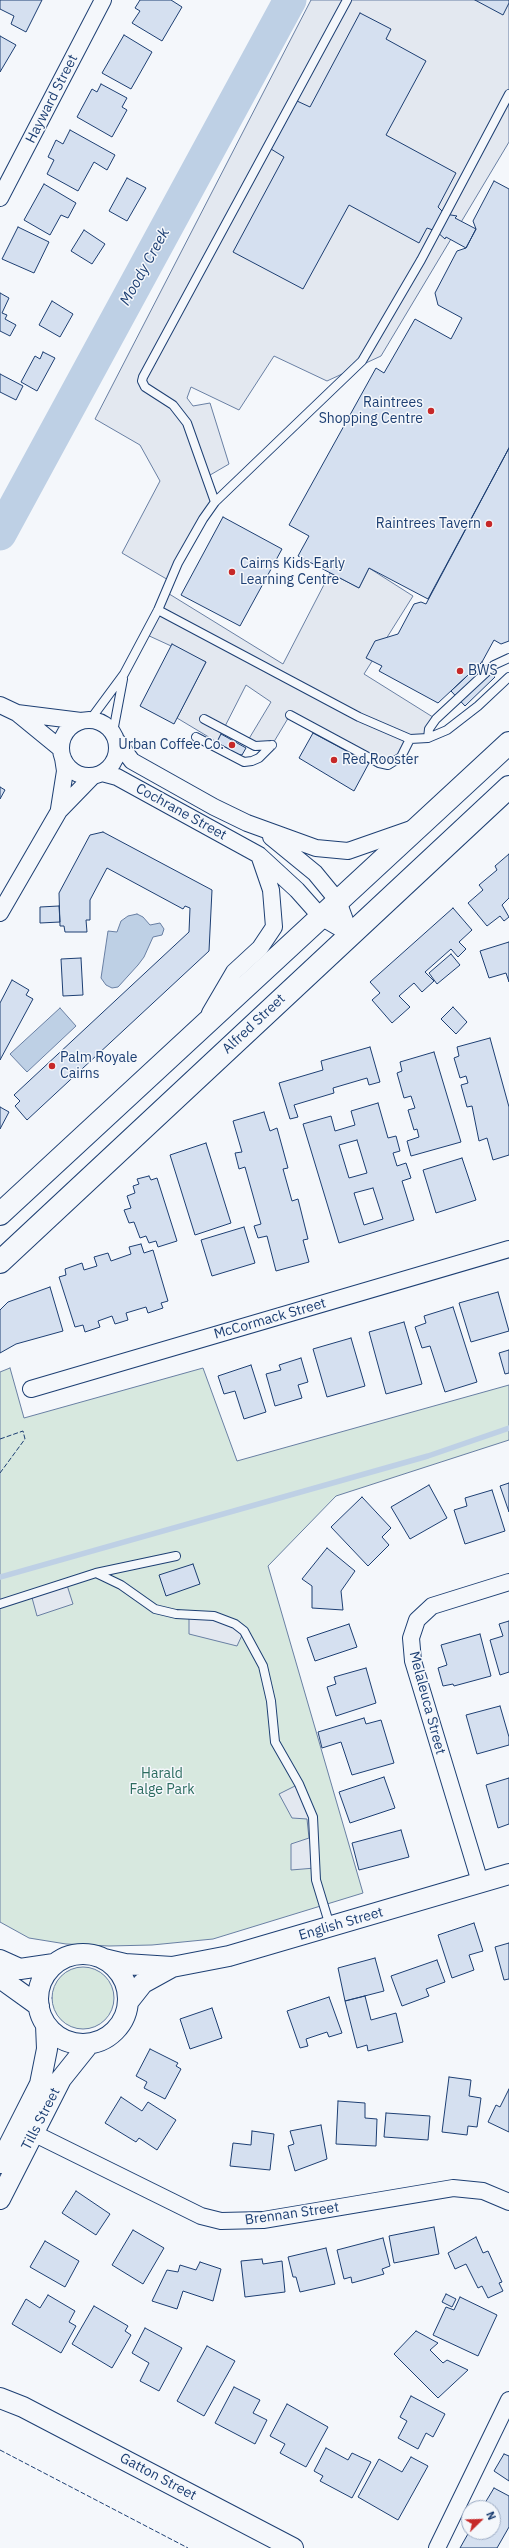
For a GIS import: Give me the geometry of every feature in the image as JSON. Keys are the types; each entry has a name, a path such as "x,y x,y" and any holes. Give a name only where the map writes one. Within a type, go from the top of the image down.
{"main road":[{"path":"0,1214 204,1023 509,743"},
{"name":"Alfred Street","path":"0,1262 509,787"}],"street":[{"name":"Hayward Street","path":"2,191 103,0"},
{"path":"0,705 17,713 62,754 75,772 98,774"},
{"path":"0,913 59,811 115,760 115,737 107,726 85,720 17,713"},
{"path":"59,811 65,771 62,754 66,732 85,720"},
{"name":"Cochrane Street","path":"115,737 132,761 214,808 247,823 316,848 348,851 419,826"},
{"name":"Cochrane Street","path":"98,774 117,777 259,855 297,890 321,917 350,934"},
{"name":"Cochrane Street","path":"247,823 299,858 315,873 338,901 350,934"},
{"path":"204,1023 234,972 260,948 274,927 271,890 259,855"},
{"name":"McCormack Street","path":"31,1390 509,1249"},
{"name":"Melaleuca Street","path":"480,1882 418,1677 411,1638 417,1620 432,1606 509,1582"},
{"name":"English Street","path":"102,1958 125,1964 172,1967 229,1956 509,1874"},
{"path":"0,1960 20,1969 54,1964 72,1955 93,1955 102,1958 114,1966 122,1976 127,1989 128,2002 126,2015 120,2026 106,2038 89,2044 76,2044 64,2041 46,2025 38,2006 41,1983 54,1964"},
{"name":"English Street","path":"128,2002 143,1983 172,1967"},
{"path":"0,1978 38,2006"},
{"name":"Tills Street","path":"0,2199 26,2130 45,2068 46,2025"},
{"name":"Tills Street","path":"0,2163 26,2130 61,2079 89,2044"},
{"name":"Brennan Street","path":"26,2130 201,2216 221,2221 263,2220 453,2188 483,2191 509,2202"},
{"name":"Gatton Street","path":"0,2390 23,2407"},
{"name":"Gatton Street","path":"0,2398 23,2407 294,2548"},
{"path":"437,2548 509,2400"}],"lane":[{"path":"215,502 187,423 173,405 145,387 142,381 347,0"},
{"path":"85,720 124,674 158,610 178,563 203,519 215,502 362,361 421,260 509,94"},
{"path":"158,610 359,717 410,739 428,738 447,730 461,720 509,677"},
{"path":"428,738 428,729 436,719 494,665 509,658"},
{"path":"115,737 124,674"},
{"path":"290,715 379,763 388,765 401,757 410,739"},
{"path":"196,737 244,762 259,758 272,744 254,746 204,719"},
{"path":"0,1604 96,1573 176,1556"},
{"path":"96,1573 121,1585 154,1609 176,1614 214,1616 235,1624 248,1636 263,1666 271,1701 275,1742 297,1780 313,1817 316,1880 331,1927"}],"green space":[{"name":"Harald Falge Park","path":"10,1368 24,1418 203,1368 237,1461 509,1385 509,1440 336,1496 268,1566 363,1893 213,1939 152,1945 109,1946 66,1944 29,1938 0,1922 0,1372"},
{"path":"77,1967 89,1967 105,1976 112,1986 114,1998 112,2010 105,2020 89,2029 77,2029 66,2024 57,2015 52,2004 52,1992 57,1981 66,1972"}],"shaded area":[{"path":"311,0 509,0 509,142 381,356 327,381 274,356 239,410 191,387 187,398 193,406 210,403 229,464 205,478 215,502 170,581 122,553 160,481 140,445 95,419"},
{"path":"369,568 413,596 364,674 436,719 427,735 410,739 405,750 388,765 290,715 272,745 247,742 271,702 246,685 217,742 177,718 206,662 145,634 166,592 283,664 330,573 359,588"},
{"path":"66,1582 73,1604 37,1616 31,1594"},
{"path":"189,1614 203,1614 244,1631 237,1646 189,1634"},
{"path":"299,1784 313,1817 315,1868 291,1870 291,1844 309,1838 307,1819 292,1818 279,1794"}],"water":[{"path":"137,914 143,917 150,925 160,923 164,929 162,935 153,937 144,957 138,965 118,987 112,988 106,985 101,978 108,931 117,932 121,921 128,916"},
{"path":"60,1008 76,1026 27,1072 10,1054"}],"building":[{"path":"0,0 42,0 26,32 11,24 14,16 0,9"},
{"path":"140,0 171,0 182,7 162,41 132,23 140,11 135,8"},
{"path":"475,0 509,0 509,3 503,15"},
{"path":"360,13 391,29 386,39 426,61 386,135 456,173 438,207 445,214 457,216 455,218 476,229 466,248 446,237 445,239 436,231 427,228 419,243 349,205 303,289 233,252 284,157 271,149 297,101 310,107"},
{"path":"124,35 152,52 131,89 102,73"},
{"path":"0,36 16,45 0,72"},
{"path":"101,84 127,98 122,107 127,110 112,137 77,117 92,89 97,92"},
{"path":"70,130 115,155 107,170 94,162 78,191 47,174 54,160 48,157 56,140 63,144"},
{"path":"127,178 146,188 127,221 109,211"},
{"name":"Raintrees Shopping Centre","path":"494,181 509,189 509,448 428,599 369,568 359,588 298,556 309,536 289,525 376,368 384,373 415,319 451,339 462,318 438,305 435,293 457,251 466,248 476,229 473,221"},
{"path":"44,184 76,203 68,218 61,215 50,235 24,220"},
{"path":"18,227 49,242 34,273 2,259"},
{"path":"84,230 105,244 92,264 71,251"},
{"path":"0,293 9,298 2,313 7,315 5,319 16,325 10,336 0,331"},
{"path":"52,301 73,314 60,337 39,325"},
{"path":"43,352 55,358 37,391 21,382 35,356 40,359"},
{"path":"0,374 23,386 16,400 0,392"},
{"name":"Raintrees Tavern","path":"509,448 509,641 501,644 494,640 482,662 438,703 379,671 382,666 366,658 375,641 398,634 414,604 421,602 426,604"},
{"name":"Cairns Kids Early Learning Centre","path":"223,517 282,549 240,626 181,595"},
{"path":"172,644 206,662 174,724 140,706"},
{"path":"482,662 495,677 465,706 451,691"},
{"name":"Red Rooster","path":"313,733 369,763 354,791 299,758"},
{"name":"Urban Coffee Co.","path":"221,734 246,748 242,755 236,754 217,742"},
{"path":"0,787 5,790 0,799"},
{"path":"103,832 212,890 209,951 27,1120 15,1106 20,1101 14,1095 189,932 190,908 185,906 183,909 107,868 90,900 90,920 86,920 87,932 65,932 64,926 60,926 59,893 90,835"},
{"path":"509,854 509,898 502,905 509,917 504,921 500,916 487,926 468,903 483,890 479,885 497,870 495,866"},
{"path":"59,906 60,922 40,923 40,907"},
{"path":"453,908 472,930 459,942 466,949 458,957 451,949 425,972 434,981 422,992 414,983 399,996 410,1007 392,1023 372,1000 380,993 370,982"},
{"path":"509,942 509,982 506,973 489,978 480,951"},
{"path":"451,954 460,965 437,984 429,973"},
{"path":"81,958 83,995 63,996 61,959"},
{"path":"12,980 29,990 26,995 33,999 0,1060 0,1003"},
{"path":"453,1007 467,1022 456,1034 441,1019"},
{"path":"490,1038 509,1107 509,1155 493,1160 487,1138 479,1141 472,1106 467,1107 461,1085 468,1083 466,1076 460,1078 454,1058 459,1056 457,1047"},
{"path":"370,1047 380,1082 369,1085 367,1078 333,1088 334,1093 294,1105 298,1117 290,1119 279,1083 323,1070 321,1061"},
{"path":"434,1052 461,1142 411,1156 407,1141 419,1137 417,1129 414,1130 408,1110 415,1108 411,1096 404,1098 397,1073 402,1071 400,1062"},
{"path":"378,1103 388,1138 396,1136 400,1151 393,1153 397,1166 406,1163 411,1178 402,1181 414,1220 339,1243 303,1124 331,1116 335,1131 355,1125 351,1111","holes":["357,1140 367,1173 349,1178 339,1145","373,1188 383,1219 364,1225 354,1193"]},
{"path":"0,1107 9,1112 0,1129"},
{"path":"264,1112 270,1131 277,1128 288,1168 283,1169 292,1201 298,1199 308,1239 303,1240 309,1262 276,1271 267,1236 258,1238 254,1226 261,1224 245,1167 239,1169 235,1153 242,1152 233,1121"},
{"path":"206,1143 231,1223 195,1235 170,1155"},
{"path":"462,1158 476,1200 436,1213 423,1170"},
{"path":"149,1176 151,1180 157,1178 177,1241 158,1247 156,1241 149,1243 146,1236 140,1238 134,1222 129,1223 124,1210 131,1208 127,1196 135,1193 133,1186 139,1184 137,1179"},
{"path":"244,1227 255,1263 212,1276 201,1240"},
{"path":"141,1244 144,1253 153,1250 168,1301 161,1303 163,1308 148,1313 146,1307 126,1313 128,1320 115,1324 112,1316 98,1321 100,1327 85,1332 83,1325 75,1327 59,1277 66,1275 65,1269 82,1263 84,1270 97,1266 94,1257 108,1253 111,1261 131,1254 129,1247"},
{"path":"50,1287 63,1331 16,1344 0,1353 0,1310 8,1302"},
{"path":"498,1292 509,1331 471,1342 459,1303"},
{"path":"453,1307 477,1382 445,1392 430,1346 422,1348 415,1327 426,1323 424,1316"},
{"path":"404,1322 422,1384 386,1394 369,1332"},
{"path":"351,1338 365,1386 327,1397 313,1349"},
{"path":"509,1350 509,1373 505,1374 499,1353"},
{"path":"301,1358 308,1382 298,1385 302,1398 275,1406 266,1374 281,1370 279,1365"},
{"path":"251,1365 266,1412 244,1419 235,1391 224,1394 218,1376"},
{"path":"509,1483 509,1512 500,1486"},
{"path":"429,1485 447,1518 410,1539 391,1507"},
{"path":"492,1490 505,1531 465,1544 454,1510 467,1506 465,1498"},
{"path":"362,1497 391,1528 382,1537 389,1545 368,1566 331,1527"},
{"path":"327,1548 355,1571 341,1591 343,1610 312,1608 312,1586 302,1579"},
{"path":"193,1564 200,1584 166,1596 159,1575"},
{"path":"509,1621 509,1672 500,1675 490,1640 503,1636 499,1624"},
{"path":"349,1624 357,1647 315,1661 307,1638"},
{"path":"480,1634 491,1676 454,1686 453,1684 443,1686 438,1668 447,1665 441,1645"},
{"path":"366,1668 376,1703 336,1716 327,1687 336,1684 334,1677"},
{"path":"500,1706 509,1737 509,1745 477,1754 466,1715"},
{"path":"364,1718 366,1724 381,1720 394,1763 352,1775 341,1742 322,1748 318,1732"},
{"path":"384,1777 395,1808 350,1823 339,1792"},
{"path":"509,1778 509,1824 498,1828 486,1785"},
{"path":"401,1830 409,1857 359,1870 352,1843"},
{"path":"474,1923 483,1951 469,1955 474,1970 452,1978 438,1935"},
{"path":"509,1943 509,1979 504,1980 495,1947"},
{"path":"375,1958 384,1991 345,2001 338,1968"},
{"path":"437,1960 445,1982 426,1989 429,1996 402,2006 391,1976"},
{"path":"365,1996 371,2020 396,2013 403,2042 368,2051 367,2045 357,2048 345,2001"},
{"path":"329,1997 342,2033 329,2037 327,2032 306,2039 308,2046 300,2048 287,2011"},
{"path":"212,2008 222,2038 190,2049 180,2019"},
{"path":"150,2049 178,2063 176,2066 181,2069 165,2099 144,2088 147,2082 136,2076"},
{"path":"449,2077 471,2080 469,2096 481,2098 477,2127 468,2126 467,2135 442,2132"},
{"path":"509,2089 509,2132 488,2122 496,2105 500,2107"},
{"path":"121,2097 142,2111 148,2102 176,2120 157,2150 139,2138 136,2142 105,2123"},
{"path":"338,2101 365,2103 365,2118 377,2119 376,2146 336,2144"},
{"path":"386,2113 430,2116 428,2140 384,2137"},
{"path":"321,2125 327,2159 295,2171 288,2146 294,2144 290,2131"},
{"path":"252,2131 274,2134 270,2170 230,2166 233,2143 251,2145"},
{"path":"76,2191 110,2214 96,2235 62,2213"},
{"path":"434,2227 439,2254 394,2263 389,2236"},
{"path":"133,2230 164,2248 143,2284 112,2265"},
{"path":"476,2237 483,2253 488,2251 502,2282 499,2283 503,2291 488,2298 482,2286 478,2288 466,2264 455,2269 448,2253"},
{"path":"383,2238 390,2266 382,2269 384,2274 352,2283 351,2277 344,2279 337,2250"},
{"path":"45,2241 79,2261 65,2287 30,2267"},
{"path":"326,2248 335,2284 300,2292 296,2277 293,2277 288,2257"},
{"path":"262,2259 263,2264 282,2261 285,2292 245,2297 241,2261"},
{"path":"200,2262 221,2269 213,2301 183,2291 177,2309 152,2301 167,2270 178,2272 180,2265 196,2270"},
{"path":"446,2294 456,2299 452,2307 442,2302"},
{"path":"48,2295 75,2311 69,2322 76,2326 61,2353 12,2324 26,2299 40,2308"},
{"path":"460,2297 497,2315 478,2356 433,2335 446,2307 454,2310"},
{"path":"94,2306 128,2326 125,2331 131,2335 112,2368 72,2344"},
{"path":"145,2328 182,2348 159,2391 140,2381 149,2363 132,2353"},
{"path":"416,2331 438,2343 430,2350 443,2363 447,2360 468,2370 438,2398 394,2354"},
{"path":"207,2346 235,2361 204,2416 177,2401"},
{"path":"234,2387 260,2400 253,2413 267,2420 255,2444 215,2423"},
{"path":"411,2396 445,2414 433,2437 426,2433 418,2449 398,2438 407,2421 400,2417"},
{"path":"287,2404 328,2427 306,2467 280,2453 285,2444 270,2436"},
{"path":"326,2448 348,2460 352,2453 371,2462 352,2498 320,2481 323,2476 314,2471"},
{"path":"504,2454 509,2456 509,2481 494,2471"},
{"path":"411,2457 428,2466 398,2520 358,2497 379,2459 402,2472"},
{"path":"494,2488 509,2496 509,2527 497,2548 460,2548 464,2540 501,2540 501,2500 487,2500"}],"waterway":[{"name":"Moody Creek","path":"0,534 290,0"},
{"path":"0,1577 428,1456 509,1428"}],"fence":[{"path":"0,1439 23,1431 25,1439 0,1473"},
{"path":"0,2450 188,2548"}],"place":[{"name":"Raintrees Shopping Centre","path":"431,411"},
{"name":"Raintrees Tavern","path":"489,524"},
{"name":"Cairns Kids Early Learning Centre","path":"232,572"},
{"name":"BWS","path":"460,671"},
{"name":"Urban Coffee Co.","path":"232,745"},
{"name":"Red Rooster","path":"334,760"},
{"name":"Palm Royale Cairns","path":"52,1066"}]}
